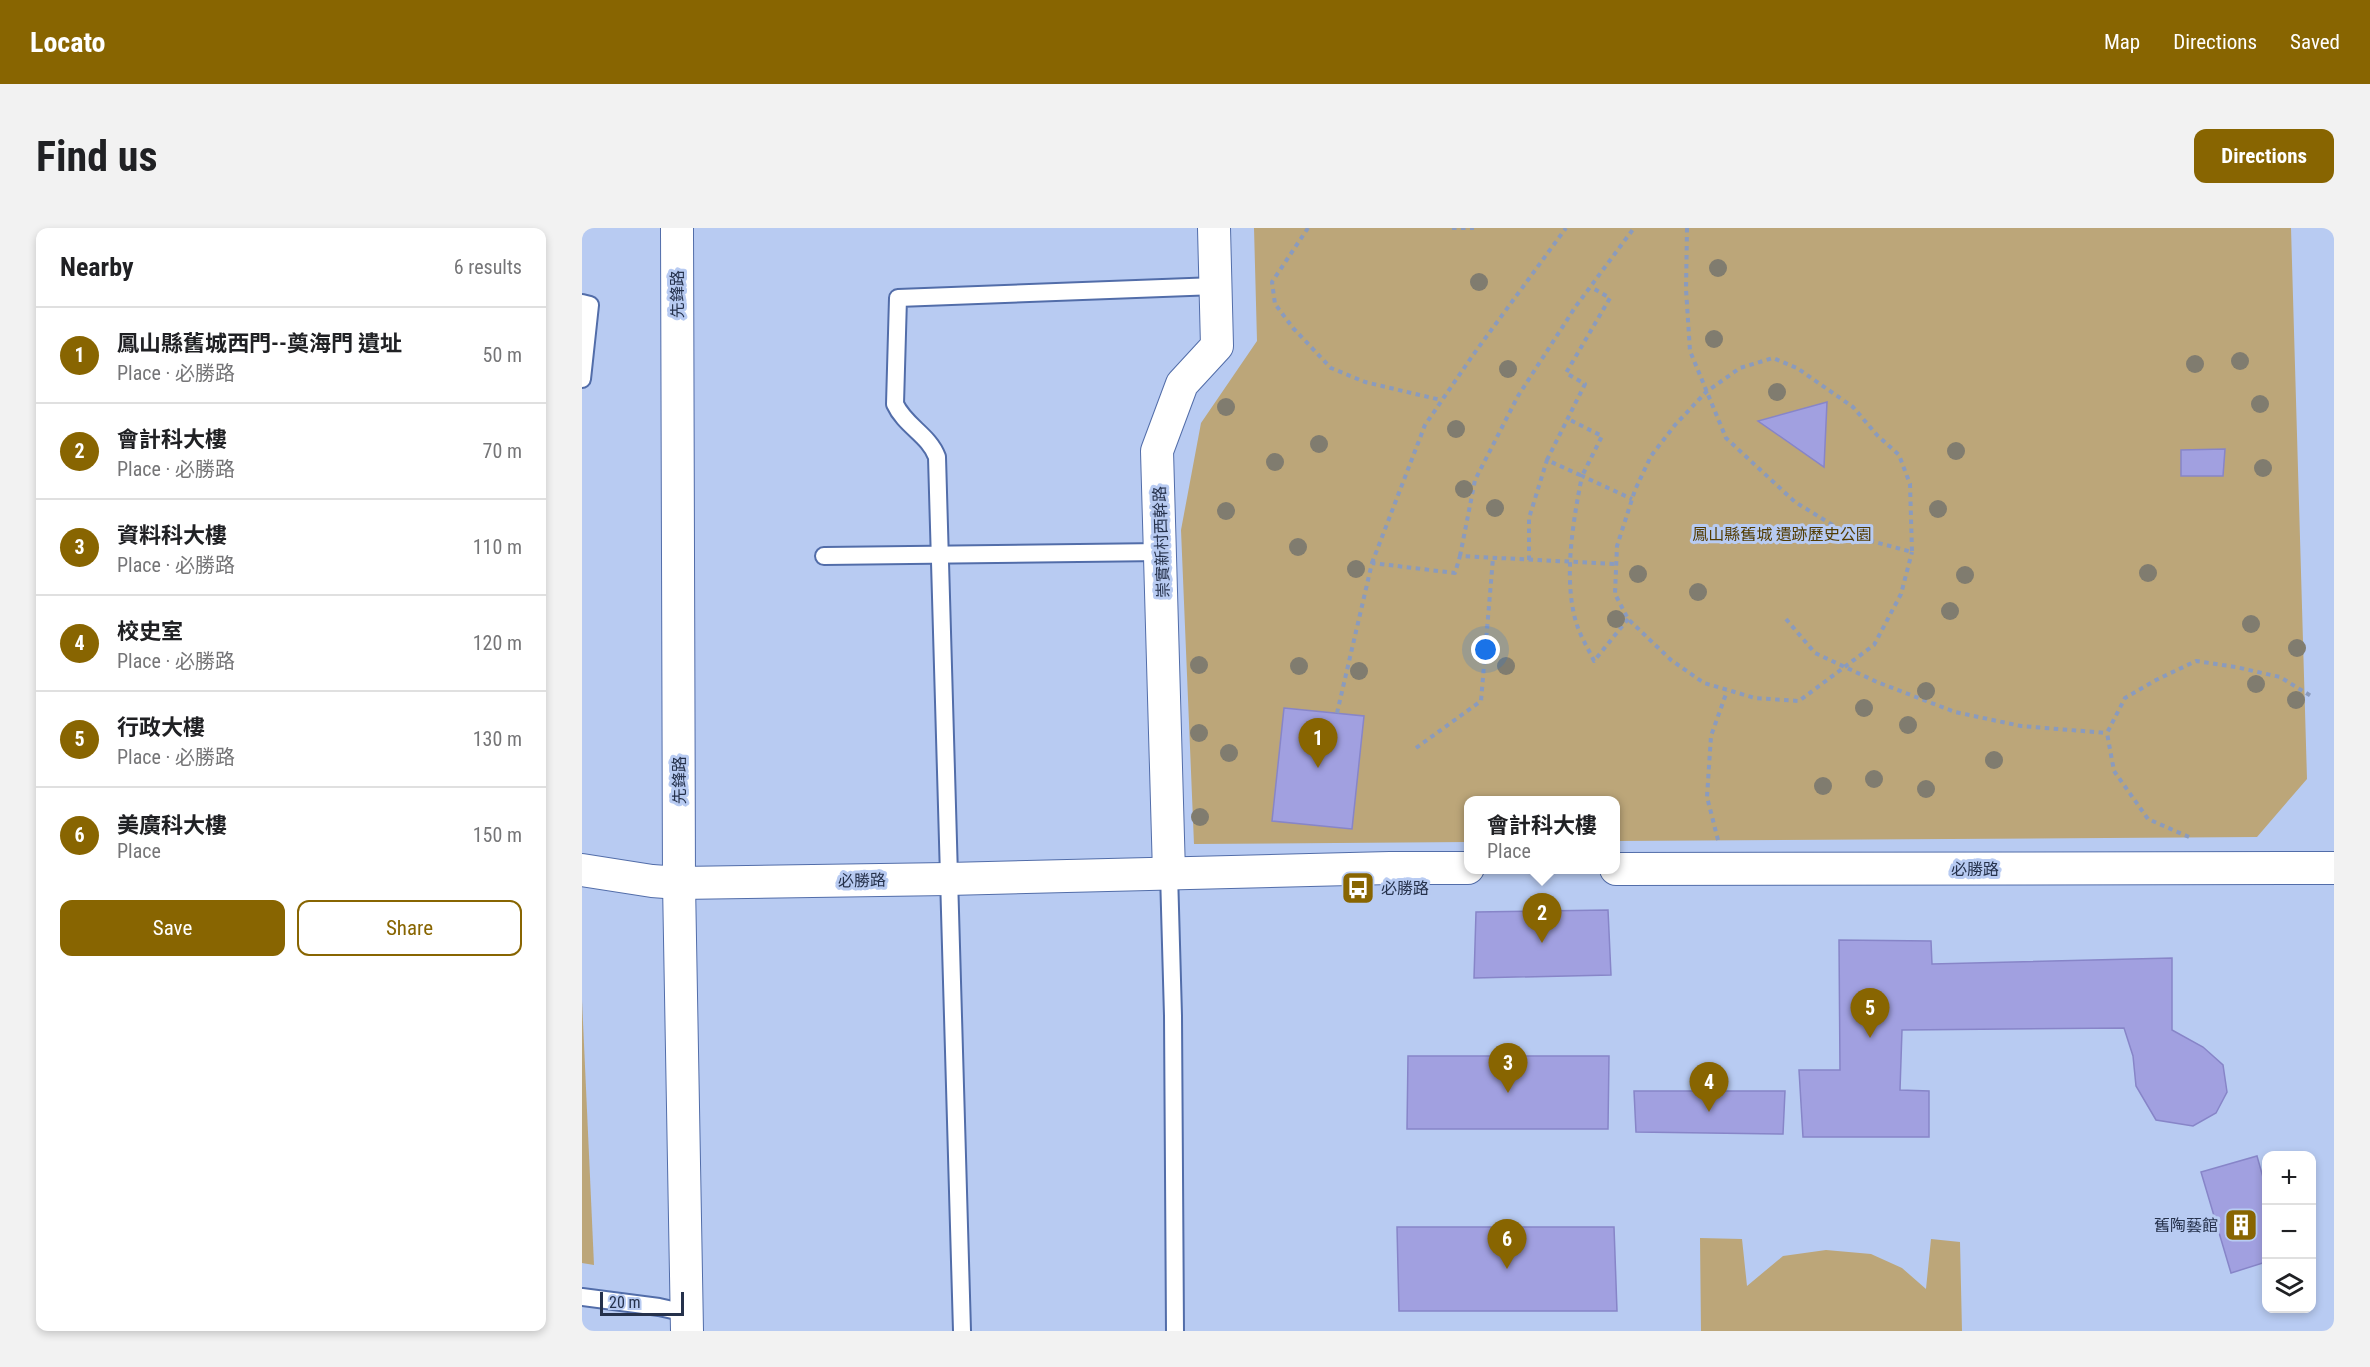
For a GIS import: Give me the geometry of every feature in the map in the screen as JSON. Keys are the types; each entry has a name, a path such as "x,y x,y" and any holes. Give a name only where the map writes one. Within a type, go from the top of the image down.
{"street":[{"name":"先鋒路","path":"677,228 665,882 686,1322"},
{"name":"崇實新村西幹路","path":"1169,873 1162,552 1157,452 1182,384 1217,346 1214,228"},
{"name":"必勝路","path":"582,870 665,882 948,879 1464,868"},
{"name":"必勝路","path":"1620,869 2334,868"}],"lane":[{"path":"962,1331 937,457 933,445 899,414 895,404 898,298 1216,286"},
{"path":"582,303 590,304 582,379"},
{"path":"824,556 1162,552"},
{"path":"1169,873 1173,1038 1175,1331"},
{"path":"582,1297 659,1307 686,1322"}],"path":[{"path":"1308,228 1272,282 1275,304 1287,320 1332,368 1365,382 1441,400"},
{"path":"1452,228 1474,228"},
{"path":"1337,713 1372,563 1425,425 1566,228"},
{"path":"1372,563 1455,573 1475,480 1518,396 1576,306 1634,228"},
{"path":"1687,228 1686,289 1690,351 1726,438 1795,502 1849,535 1912,552"},
{"path":"1529,560 1529,518 1547,460 1586,384 1566,373 1610,297 1591,287"},
{"path":"1773,358 1797,368 1852,407 1899,455 1910,484 1912,552 1901,594 1874,645 1799,701 1755,699 1727,692 1704,682 1671,660 1628,619 1615,594 1617,546 1632,499 1651,456 1675,425 1706,392 1740,368 1773,358"},
{"path":"1568,419 1602,436 1582,476 1574,518 1570,586 1577,626 1594,661 1628,619"},
{"path":"1547,460 1632,499"},
{"path":"1460,556 1616,564"},
{"path":"1416,748 1481,701 1493,558"},
{"path":"1786,619 1815,653 1954,712 2021,726 2107,733"},
{"path":"2198,841 2148,819 2114,771 2107,733 2125,699 2156,680 2196,661 2280,677 2311,696"},
{"path":"1723,870 1707,797 1711,736 1727,692"}],"green space":[{"name":"鳳山縣舊城 遺跡歷史公園","path":"1254,228 2291,228 2307,779 2257,837 1620,841 1620,796 1464,796 1464,842 1194,844 1181,530 1201,423 1257,341"},
{"path":"582,1000 594,1265 582,1263"},
{"path":"1700,1238 1742,1239 1747,1286 1783,1256 1826,1250 1871,1254 1902,1268 1926,1289 1931,1239 1960,1242 1962,1331 1701,1331"}],"building":[{"path":"1827,402 1824,467 1758,421"},
{"path":"2225,449 2223,476 2181,476 2181,450"},
{"path":"1284,708 1364,716 1352,829 1272,821"},
{"path":"1608,910 1611,975 1474,978 1476,912"},
{"path":"1839,940 1931,941 1932,964 2172,958 2172,1030 2203,1047 2223,1065 2227,1092 2216,1113 2193,1126 2156,1120 2136,1086 2133,1056 2124,1028 1902,1030 1900,1090 1929,1091 1929,1137 1803,1137 1799,1070 1840,1070"},
{"path":"1408,1056 1609,1056 1608,1129 1407,1129"},
{"path":"1634,1091 1785,1091 1783,1134 1636,1132"},
{"name":"舊陶藝館","path":"2257,1156 2262,1174 2262,1263 2231,1273 2201,1172"},
{"path":"1397,1227 1614,1227 1617,1311 1399,1311"}],"place":[{"name":"鳳山縣舊城西門--奠海門 遺址","path":"1318,768"},
{"name":"必勝路","path":"1358,888"},
{"name":"會計科大樓","path":"1542,943"},
{"name":"行政大樓","path":"1870,1038"},
{"name":"資料科大樓","path":"1508,1093"},
{"name":"校史室","path":"1709,1112"},
{"name":"舊陶藝館","path":"2241,1225"},
{"name":"美廣科大樓","path":"1507,1269"}]}
